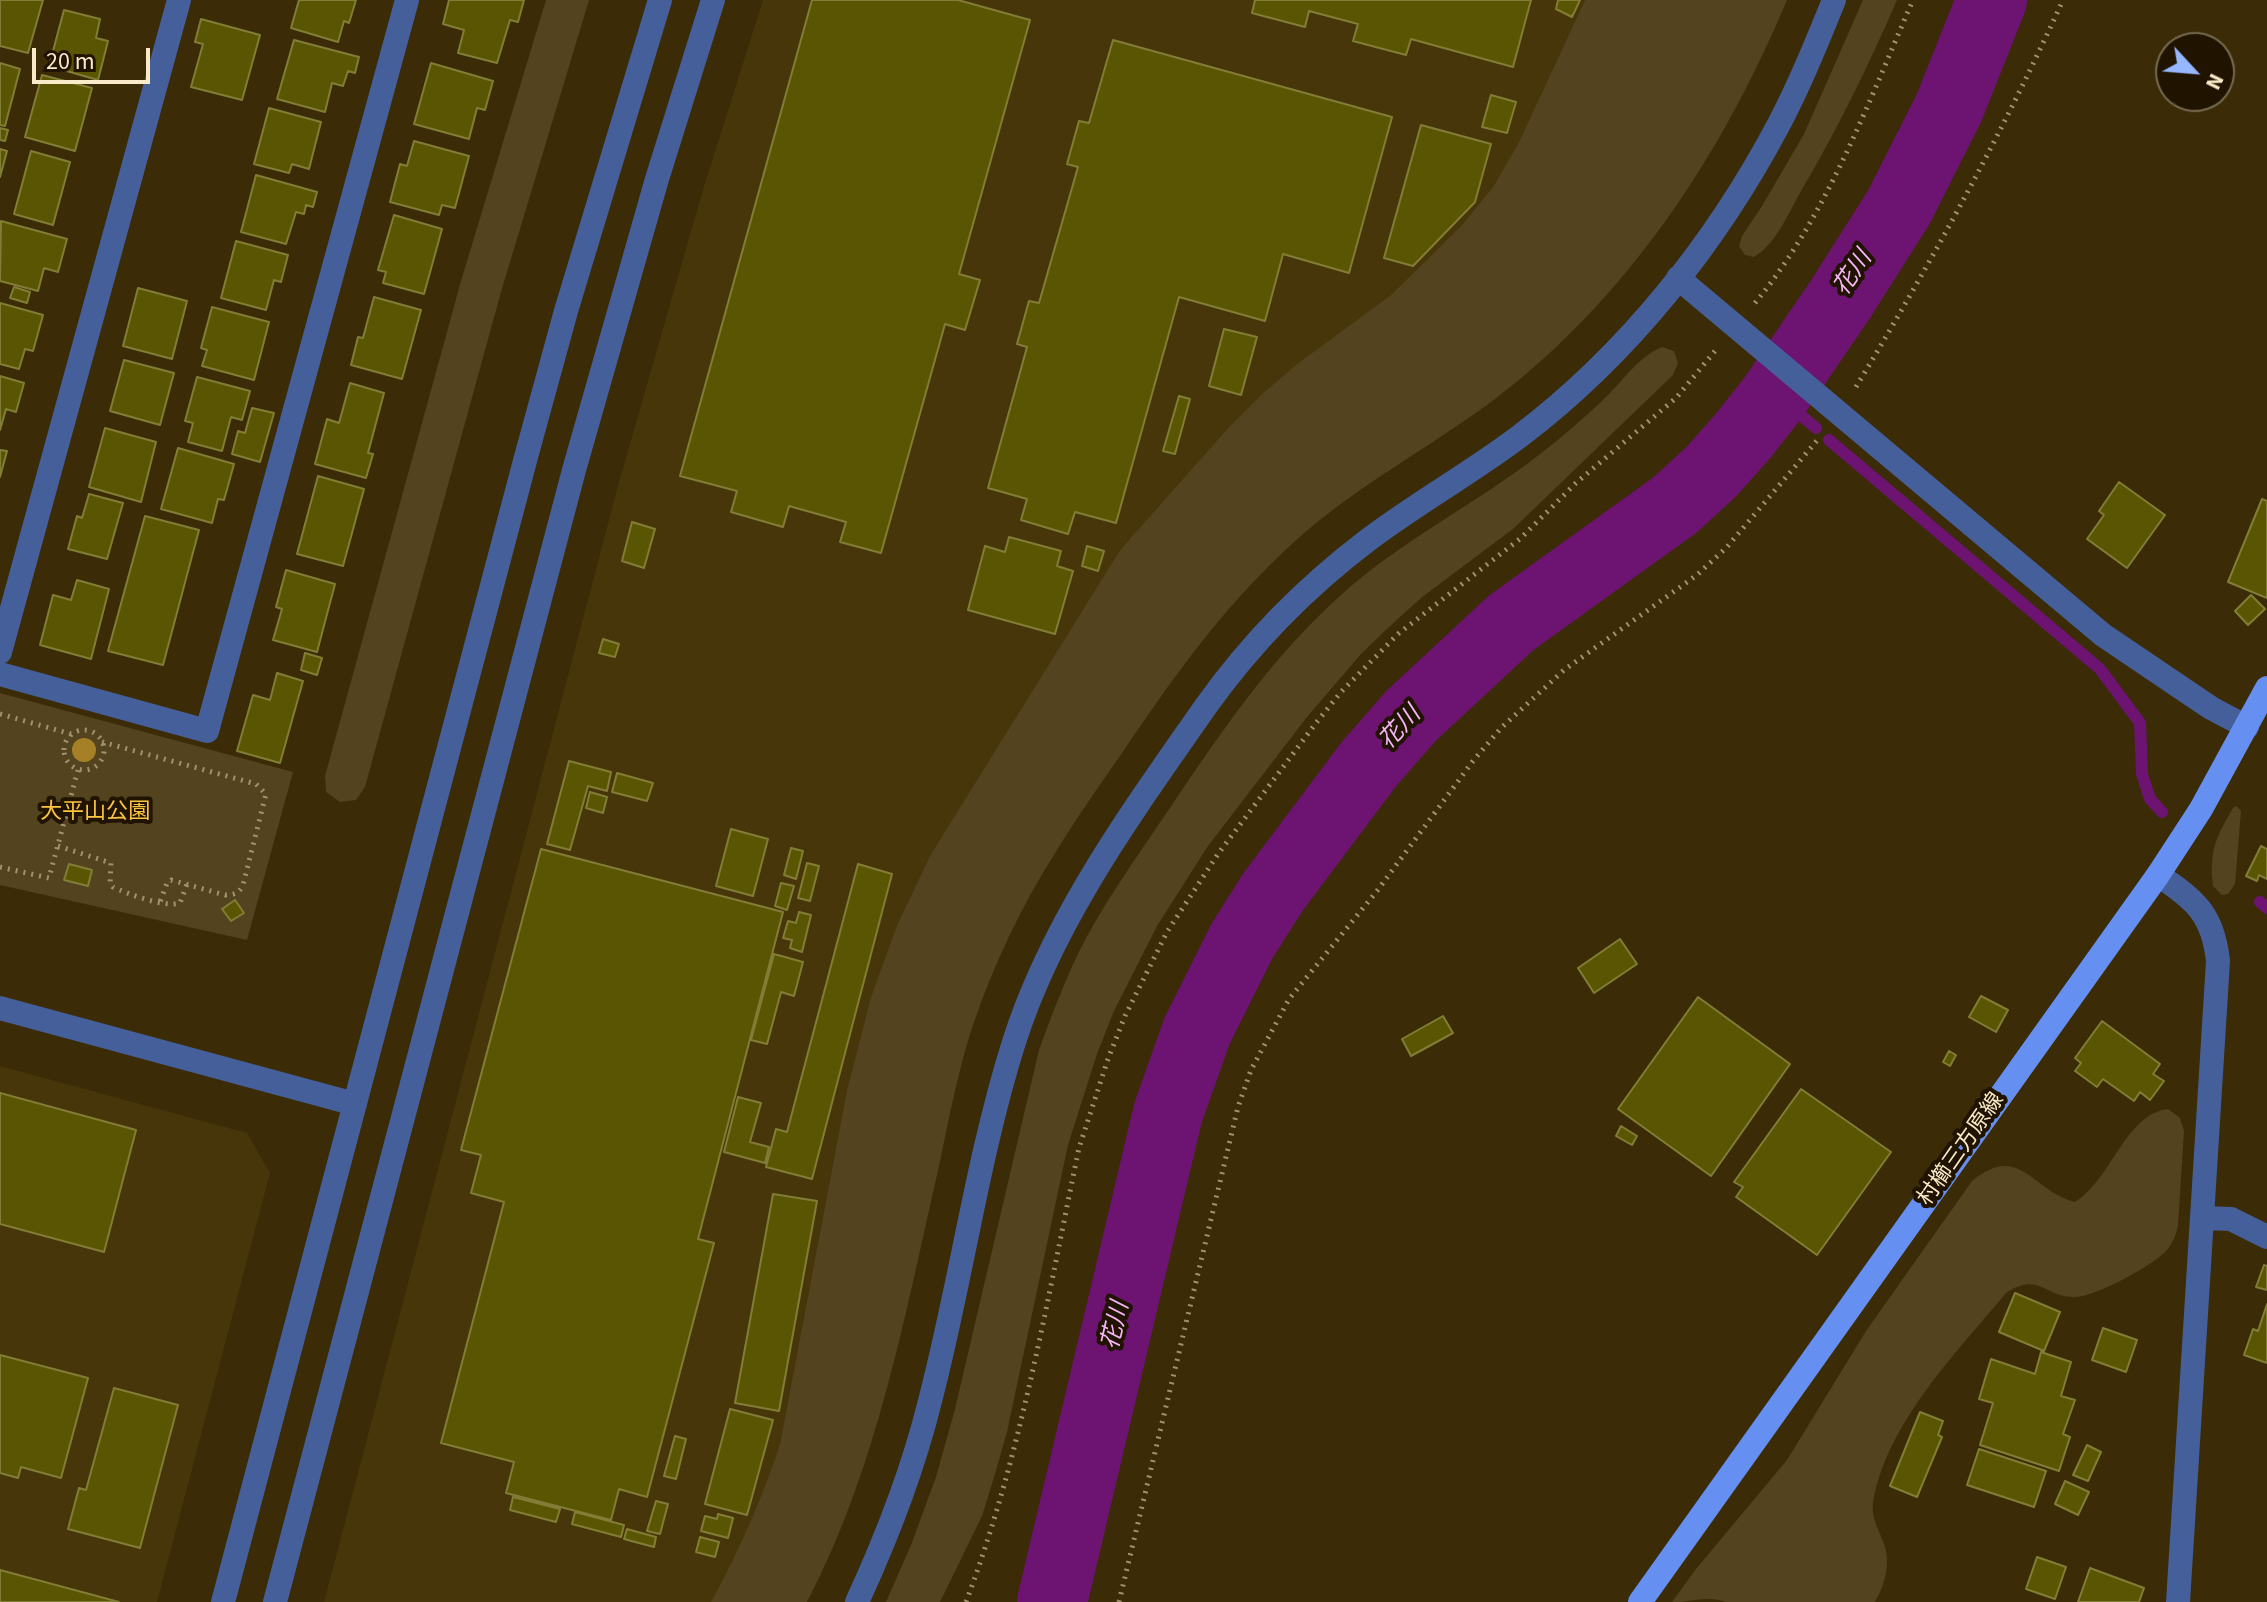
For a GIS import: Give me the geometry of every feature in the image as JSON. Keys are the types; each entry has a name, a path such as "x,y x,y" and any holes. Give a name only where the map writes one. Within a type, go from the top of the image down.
{"main road":[{"name":"村櫛三方原線","path":"1640,1602 2158,875 2201,809 2267,688"}],"street":[{"path":"0,652 179,0"},
{"path":"0,674 207,731 407,0"},
{"path":"223,1602 566,311 660,0"},
{"path":"275,1602 574,470 652,194 713,0"},
{"path":"857,1602 906,1483 930,1402 1014,1042 1056,941 1095,873 1209,702 1244,656 1284,613 1326,573 1372,536 1524,433 1585,380 1642,322 1740,193 1780,122 1834,0"},
{"path":"1678,278 2103,635 2211,708 2247,727"},
{"path":"2158,875 2199,906 2210,923 2218,961 2178,1602"},
{"path":"0,1008 355,1104"},
{"path":"2202,1218 2231,1219 2267,1237"}],"path":[{"path":"1782,270 1842,159 1913,0"},
{"path":"1882,343 1978,176 2063,0"},
{"path":"966,1602 998,1511 1014,1450 1079,1148 1125,1016 1167,932 1236,830 1316,723 1369,662 1429,608 1521,538 1576,483 1676,398"},
{"path":"1119,1602 1238,1107 1251,1070 1289,999 1377,891 1501,728 1564,670 1697,575 1727,547 1793,470"},
{"path":"0,714 72,734"},
{"path":"89,730 99,735 104,755 89,770 78,770 69,764 64,755 64,745 72,734 89,730"},
{"path":"102,742 262,787 266,794 240,891 225,895 176,880 167,883 160,902"},
{"path":"0,867 49,878 78,770"},
{"path":"58,846 111,863 110,883 113,887 160,902 171,905 180,903 187,884"}],"shaded area":[{"path":"763,0 1585,0 1519,142 1493,187 1462,225 1391,295 1263,393 1120,550 931,854 897,925 871,997 847,1090 780,1444 742,1544 711,1602 324,1602 619,482 702,193"},
{"path":"0,1066 247,1133 270,1173 157,1602 0,1602"}],"green space":[{"path":"546,0 589,0 501,292 365,787 356,800 340,802 326,792 325,776 461,281"},
{"path":"1585,0 1787,0 1761,58 1701,168 1666,221 1627,271 1540,362 1466,420 1316,523 1268,567 1222,617 1181,669 1081,813 1021,913 990,979 973,1025 958,1077 887,1388 853,1497 832,1550 807,1602 711,1602 749,1524 780,1444 847,1090 871,997 897,925 931,854 1120,550 1263,393 1391,295 1462,225 1493,187 1519,142"},
{"path":"1863,0 1897,0 1852,98 1781,228 1754,257 1745,255 1739,246 1742,236 1804,134"},
{"path":"1662,347 1674,351 1678,363 1673,375 1513,529 1421,598 1361,654 1307,717 1208,846 1157,926 1114,1011 1068,1145 1007,1432 982,1516 940,1602 886,1602 936,1477 955,1409 1039,1050 1073,965 1107,902 1234,716 1295,640 1318,617 1389,556 1540,454 1596,406 1638,363"},
{"name":"大平山公園","path":"0,693 293,772 247,940 0,885"},
{"path":"2236,806 2241,811 2235,884 2228,894 2222,895 2213,886 2213,854 2222,828"},
{"path":"2168,1109 2180,1118 2184,1131 2178,1225 2172,1243 2158,1258 2136,1273 2085,1295 2065,1296 2027,1284 2017,1287 2006,1293 1945,1365 1908,1418 1880,1474 1873,1508 1886,1551 1887,1566 1875,1602 1726,1602 1706,1599 1672,1602 1787,1460 1866,1331 1972,1181 1988,1170 2014,1167 2075,1202 2088,1192 2141,1122 2153,1113"}],"building":[{"path":"0,0 43,0 28,53 0,46"},
{"path":"299,0 356,0 349,23 344,21 338,42 291,28"},
{"path":"449,0 524,0 518,22 510,20 497,63 458,53 464,30 443,24"},
{"path":"812,0 958,0 1030,20 959,274 980,280 965,330 945,324 881,553 840,542 846,522 789,506 783,527 731,512 737,491 680,476"},
{"path":"1255,0 1531,0 1513,67 1411,39 1406,55 1353,41 1358,24 1309,11 1305,27 1252,13"},
{"path":"1558,0 1580,0 1572,17 1556,9"},
{"path":"64,10 100,19 96,38 108,41 98,80 49,66"},
{"path":"201,19 260,35 242,100 191,87 203,44 195,42"},
{"path":"294,40 359,57 355,73 348,71 343,86 332,83 325,112 277,99"},
{"path":"1113,40 1392,117 1349,273 1283,254 1265,321 1179,297 1116,523 1075,512 1068,534 1021,520 1027,499 988,488 1027,347 1017,344 1029,301 1039,303 1078,167 1067,164 1079,121 1089,123"},
{"path":"0,63 20,69 5,126 0,125"},
{"path":"431,63 493,81 485,110 477,108 469,139 414,124"},
{"path":"42,75 92,88 75,151 25,137"},
{"path":"1491,95 1516,102 1507,133 1482,127"},
{"path":"269,108 321,122 309,169 292,164 289,173 254,164"},
{"path":"1421,125 1491,144 1475,202 1413,266 1384,258"},
{"path":"0,128 8,130 5,141 0,140"},
{"path":"414,141 469,156 455,208 442,205 439,215 390,202 400,164 407,166"},
{"path":"0,149 7,151 0,177"},
{"path":"31,151 70,162 53,225 14,214"},
{"path":"256,175 317,192 313,207 306,205 304,214 296,212 286,244 241,232"},
{"path":"394,215 442,229 424,294 383,283 386,272 378,270"},
{"path":"1,221 67,239 58,272 44,268 38,291 0,281"},
{"path":"236,241 288,255 281,282 274,280 266,310 221,298"},
{"path":"14,287 30,292 27,303 10,298"},
{"path":"138,288 187,301 172,359 123,346"},
{"path":"374,297 421,310 402,379 351,365 358,337 363,338"},
{"path":"0,303 43,315 33,351 25,349 19,369 0,364"},
{"path":"212,307 269,322 254,380 202,366 207,350 201,348"},
{"path":"1224,329 1257,337 1241,395 1209,386"},
{"path":"124,360 174,373 160,425 110,411"},
{"path":"0,376 24,383 16,412 6,409 0,430"},
{"path":"197,377 250,391 242,420 231,417 222,451 188,442 193,423 185,421"},
{"path":"350,383 384,393 368,453 373,454 366,478 315,464 327,419 339,423"},
{"path":"1179,396 1190,399 1175,454 1163,451"},
{"path":"252,408 274,413 260,462 232,454 238,431 245,433"},
{"path":"105,428 156,442 141,502 89,487"},
{"path":"178,448 234,464 224,500 218,499 212,523 161,509"},
{"path":"0,450 7,451 0,477"},
{"path":"318,476 364,489 343,566 297,554"},
{"path":"2119,482 2165,515 2127,568 2087,539 2104,515 2099,511"},
{"path":"89,494 123,503 107,559 68,549 77,516 82,518"},
{"path":"2262,499 2267,501 2267,598 2228,582"},
{"path":"145,516 199,530 163,665 108,651"},
{"path":"632,522 655,529 644,568 622,561"},
{"path":"1009,537 1061,551 1057,566 1073,571 1055,634 968,610 985,546 1005,552"},
{"path":"1087,546 1104,551 1098,571 1082,566"},
{"path":"286,570 335,584 317,652 273,640 282,609 276,607"},
{"path":"77,580 109,589 91,659 40,645 53,595 71,600"},
{"path":"2251,595 2265,609 2248,625 2235,611"},
{"path":"603,639 619,644 615,657 599,653"},
{"path":"305,653 322,658 317,675 301,670"},
{"path":"277,673 303,681 280,763 237,751 253,695 270,700"},
{"path":"569,761 611,772 607,791 588,786 570,850 547,844"},
{"path":"617,773 653,783 647,801 612,792"},
{"path":"590,792 607,797 603,813 586,808"},
{"path":"731,829 768,839 753,896 716,886"},
{"path":"2261,846 2267,849 2267,879 2259,875 2257,881 2246,876"},
{"path":"791,848 803,851 796,879 784,875"},
{"path":"541,849 783,912 698,1239 714,1243 647,1497 619,1489 611,1520 506,1493 514,1462 441,1443 504,1202 471,1193 481,1155 461,1150"},
{"path":"807,863 819,866 810,901 798,898"},
{"path":"69,864 92,870 88,886 64,880"},
{"path":"858,864 892,874 812,1179 766,1167 776,1129 787,1132"},
{"path":"781,883 794,886 787,910 775,906"},
{"path":"235,900 244,913 231,921 222,909"},
{"path":"799,912 811,915 802,952 790,948 792,940 783,938 788,921 796,923"},
{"path":"1620,939 1637,964 1594,993 1578,968"},
{"path":"774,954 803,962 794,996 781,992 767,1044 751,1040"},
{"path":"1981,996 2008,1010 1996,1032 1969,1017"},
{"path":"1698,997 1790,1064 1711,1176 1618,1109"},
{"path":"1443,1016 1453,1033 1411,1056 1402,1039"},
{"path":"2102,1021 2160,1064 2153,1074 2164,1081 2150,1100 2140,1092 2134,1101 2103,1079 2097,1087 2075,1071 2081,1063 2075,1058"},
{"path":"1949,1051 1956,1055 1950,1066 1943,1062"},
{"path":"1801,1089 1891,1152 1817,1255 1736,1197 1743,1187 1734,1182"},
{"path":"0,1093 136,1130 104,1252 0,1224"},
{"path":"738,1097 761,1103 750,1142 769,1147 765,1163 724,1152"},
{"path":"1621,1126 1637,1136 1632,1145 1616,1136"},
{"path":"773,1194 817,1201 779,1411 735,1403"},
{"path":"2264,1265 2267,1266 2267,1290 2256,1287"},
{"path":"2015,1293 2060,1312 2044,1351 1999,1332"},
{"path":"2267,1304 2267,1363 2244,1355 2253,1329 2258,1331"},
{"path":"2103,1328 2137,1340 2126,1372 2092,1360"},
{"path":"2041,1352 2071,1362 2061,1396 2075,1400 2063,1434 2070,1437 2059,1471 1980,1445 1993,1403 1979,1399 1991,1359 2035,1374"},
{"path":"0,1355 88,1378 61,1478 21,1467 18,1478 0,1473"},
{"path":"114,1388 178,1405 140,1548 68,1529 79,1488 86,1490"},
{"path":"730,1409 773,1420 747,1515 705,1504"},
{"path":"1920,1412 1943,1421 1938,1435 1942,1437 1917,1497 1890,1486"},
{"path":"675,1436 686,1439 676,1479 664,1476"},
{"path":"2087,1445 2101,1452 2088,1481 2073,1475"},
{"path":"1979,1449 2046,1471 2034,1507 1967,1485"},
{"path":"2065,1481 2089,1492 2078,1515 2055,1504"},
{"path":"513,1497 560,1509 556,1522 510,1510"},
{"path":"656,1501 668,1504 660,1534 647,1531"},
{"path":"575,1512 624,1525 621,1537 572,1524"},
{"path":"718,1514 733,1518 728,1538 701,1531 705,1516 717,1519"},
{"path":"627,1529 656,1537 654,1547 624,1539"},
{"path":"700,1537 719,1542 715,1557 696,1552"},
{"path":"2037,1557 2066,1567 2055,1599 2026,1589"},
{"path":"2090,1568 2144,1588 2139,1602 2078,1602"},
{"path":"0,1570 119,1602 0,1602"}],"waterway":[{"name":"花川","path":"1052,1602 1168,1113 1197,1031 1242,941 1273,892 1369,764 1411,716 1511,623 1675,505 1711,472 1743,436 1840,300 1899,207 1949,108 1992,0"},
{"path":"1776,394 1816,428"},
{"path":"1829,440 2100,669 2140,723 2142,774 2150,799 2162,812"},
{"path":"2260,902 2267,908"}]}
